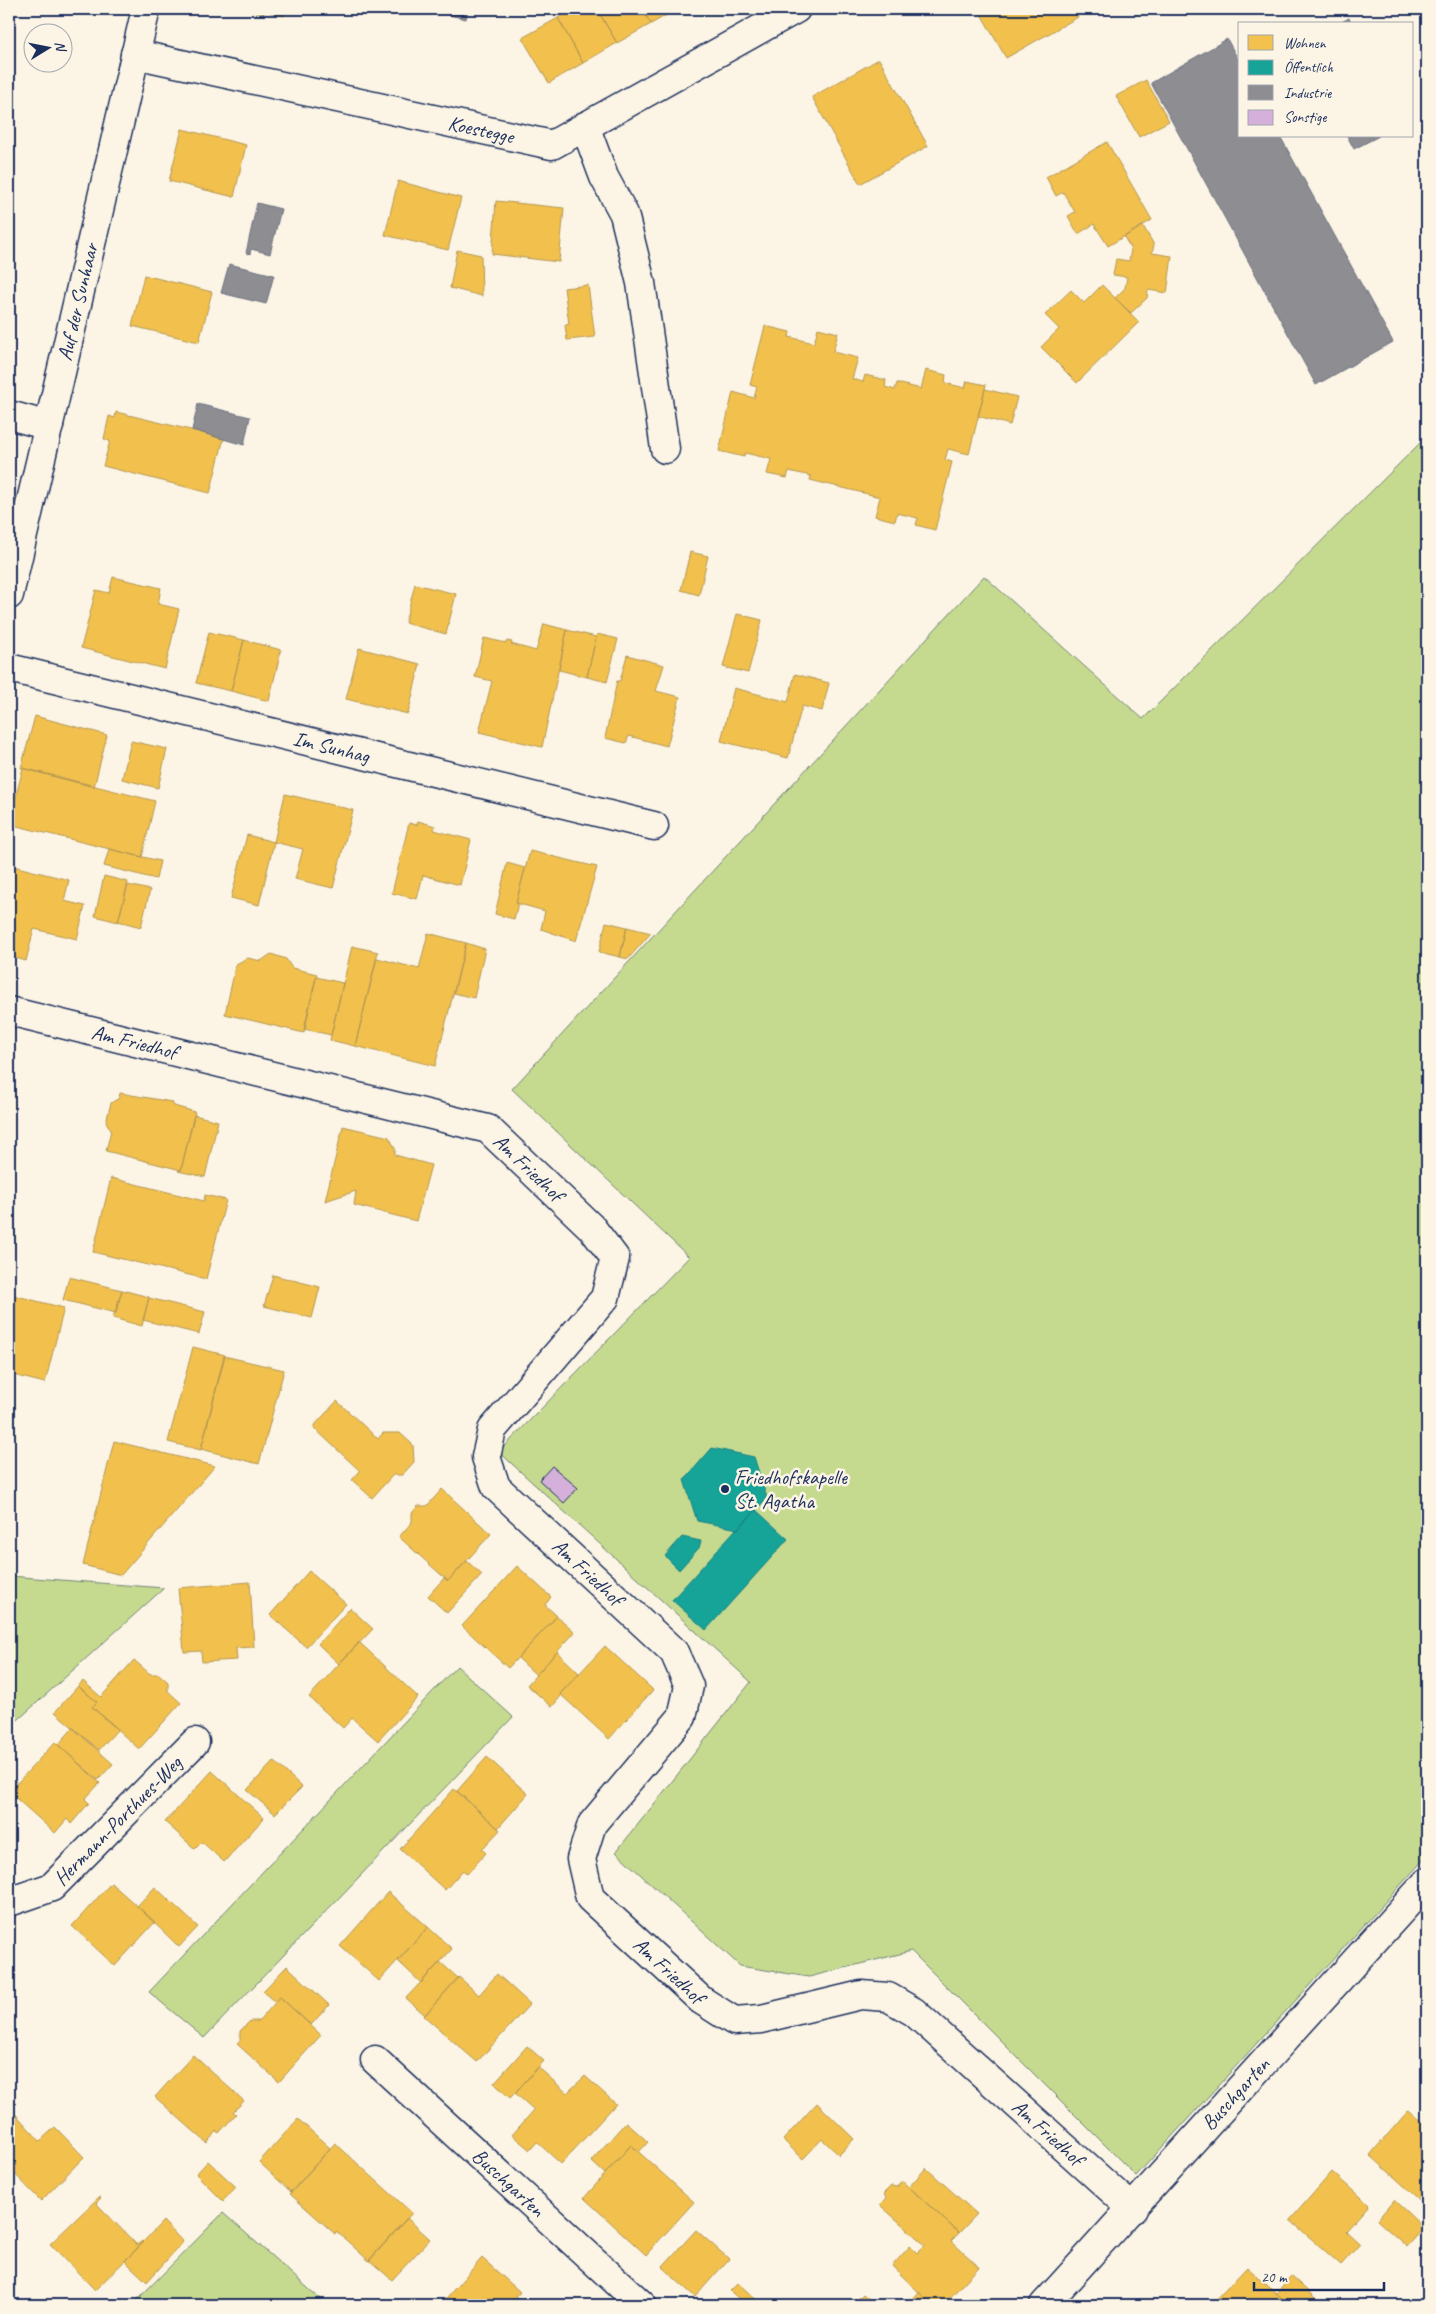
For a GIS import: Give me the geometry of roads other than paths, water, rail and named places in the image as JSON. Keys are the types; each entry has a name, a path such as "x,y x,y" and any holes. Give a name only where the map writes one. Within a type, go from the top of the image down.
{"street":[{"name":"Auf der Sunhaar","path":"9,595 146,9"},
{"name":"Koestegge","path":"135,54 552,145 796,9"},
{"path":"586,126 604,177 624,214 641,284 665,449"},
{"path":"9,415 49,426"},
{"name":"Im Sunhag","path":"9,668 654,826"},
{"name":"Am Friedhof","path":"9,1011 488,1129 592,1228 615,1258 606,1298 492,1430 486,1457 496,1487 674,1652 688,1686 682,1717 592,1824 581,1860 590,1898 701,2000 734,2021 761,2019 861,1995 888,1997 914,2012 1133,2209"},
{"name":"Hermann-Porthues-Weg","path":"9,1902 52,1887 195,1742"},
{"name":"Buschgarten","path":"1044,2305 1133,2209 1427,1882"},
{"name":"Buschgarten","path":"375,2060 642,2305"}],"place":[{"name":"Friedhofskapelle St. Agatha","path":"725,1489"}]}
